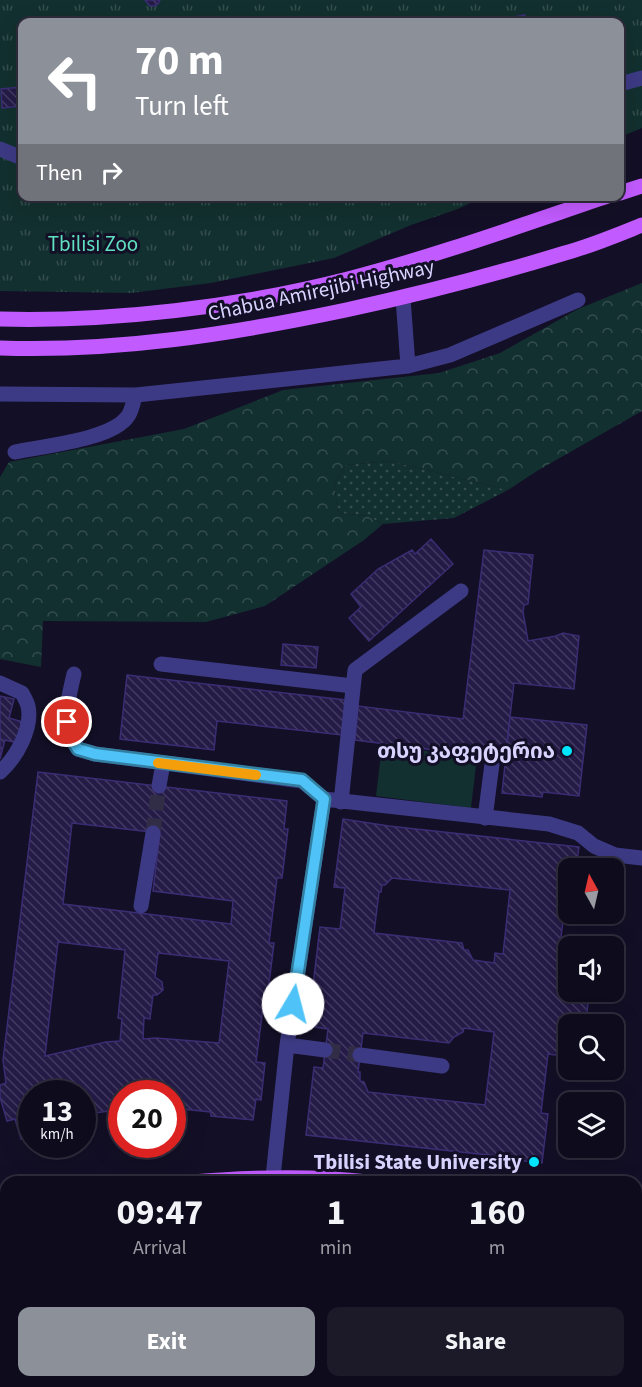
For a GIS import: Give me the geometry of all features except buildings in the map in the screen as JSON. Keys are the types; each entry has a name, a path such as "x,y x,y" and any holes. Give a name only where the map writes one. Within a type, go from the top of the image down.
{"main road":[{"path":"624,192 642,186"},
{"name":"Chabua Amirejibi Highway","path":"0,319 43,320 102,317 251,300 347,279 433,255 593,201"},
{"name":"Chabua Amirejibi Highway","path":"0,348 119,346 268,327 403,298 567,253 642,225"}],"street":[{"path":"624,83 642,78"},
{"path":"0,149 18,156"},
{"path":"403,298 408,366"},
{"path":"0,394 136,395 408,366 450,356 578,300"},
{"path":"15,452 91,437 115,429 128,416 136,395"},
{"path":"341,801 356,670 461,591"},
{"path":"161,664 353,686"},
{"path":"74,674 66,709 69,735 78,749 95,754 302,780 324,799 549,824 578,832 594,846 615,855 642,858"},
{"path":"0,683 22,693 29,707 21,747 11,763 0,772"},
{"path":"159,786 163,763"},
{"path":"485,818 492,764"},
{"path":"273,1176 287,1045 324,799"},
{"path":"141,906 153,833"},
{"path":"287,1045 325,1050"},
{"path":"360,1055 442,1066"}],"green space":[{"name":"Tbilisi Zoo","path":"0,0 642,0 642,128 624,135 624,18 18,18 18,201 475,201 334,258 211,283 131,293 0,291"},
{"path":"642,283 642,411 508,490 389,461 346,465 334,484 338,513 367,516 383,524 364,540 265,606 206,622 43,621 41,667 0,659 0,477 9,462 184,429 283,390 439,373 500,353 578,309"},
{"path":"389,461 508,490 454,518 383,524 367,516 338,513 334,484 346,465"},
{"path":"382,746 477,757 471,808 376,796"}],"tunnel":[{"path":"153,833 159,786"},
{"path":"325,1050 360,1055"}],"slow traffic":[{"path":"158,763 256,775"}],"place":[{"name":"თსუ კაფეტერია","path":"567,751"},
{"name":"Tbilisi State University","path":"534,1162"}],"route":[{"path":"67,722 69,735 78,749 95,754 302,780 324,799 293,1004"}]}
